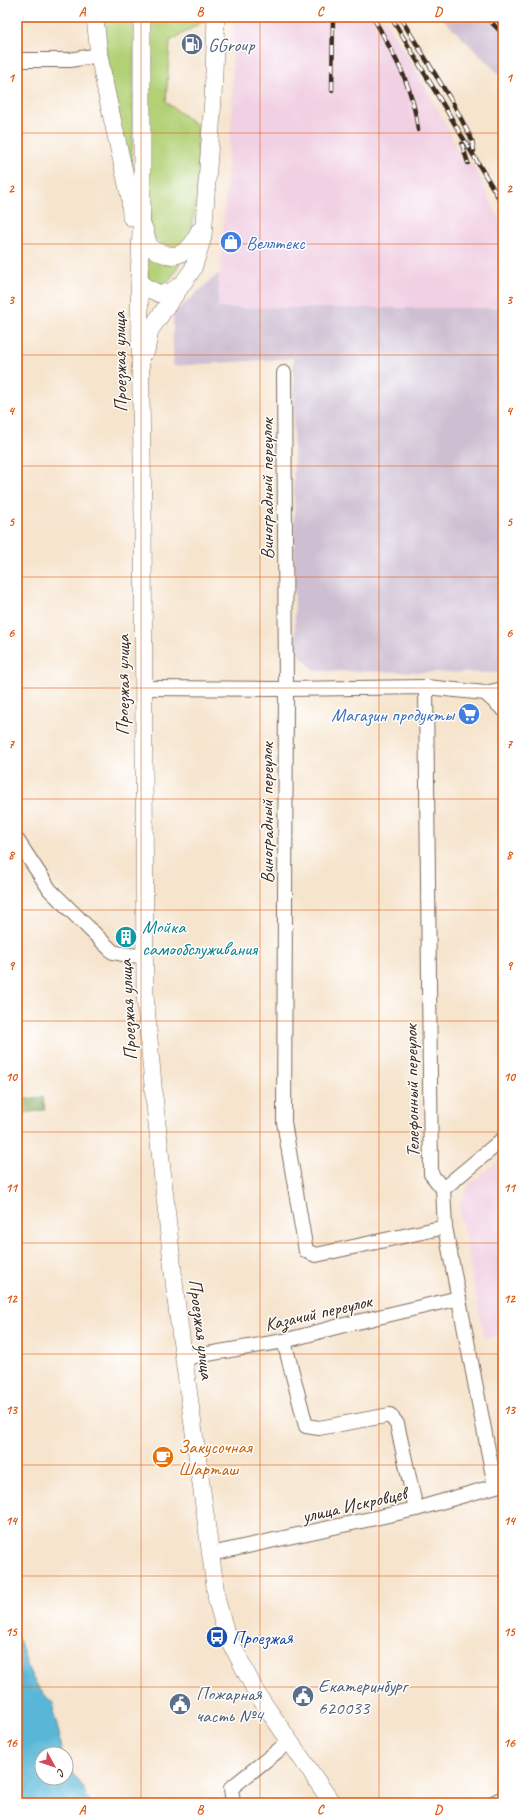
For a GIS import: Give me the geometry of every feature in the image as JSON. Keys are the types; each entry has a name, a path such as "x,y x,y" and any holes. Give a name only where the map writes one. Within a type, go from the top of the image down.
{"main road":[{"path":"95,17 99,55 130,198 132,240 139,271 145,287 152,292 160,294 172,291 184,283"},
{"name":"Проезжая улица","path":"142,17 142,208 139,271 143,515 145,995 154,1096 184,1358 217,1601 226,1633 256,1692 332,1803"},
{"path":"141,376 150,330 184,283 197,261 203,237 213,98 216,17"},
{"path":"142,208 146,239 149,246 160,253 172,256 180,254 189,248 198,234 205,213"}],"street":[{"path":"17,60 70,60 99,55"},
{"name":"Виноградный переулок","path":"284,373 286,689 284,1122 306,1251 316,1255 445,1227"},
{"path":"143,688 286,689 426,687 485,693 503,689"},
{"name":"Телефонный переулок","path":"426,687 431,1174 443,1189"},
{"path":"485,693 503,708"},
{"path":"17,840 50,890 113,952 127,955 145,956"},
{"path":"499,1485 445,1227 443,1189 503,1139"},
{"name":"Казачий переулок","path":"184,1358 284,1341 340,1326 459,1298"},
{"path":"284,1341 306,1426 320,1428 390,1415 397,1424 416,1509"},
{"name":"улица Искровцев","path":"211,1554 416,1509 499,1485"},
{"path":"233,1803 231,1788 290,1741"},
{"path":"493,1803 503,1798"}],"shaded area":[{"path":"233,17 383,17 418,73 449,130 462,163 472,163 503,226 503,308 217,308 232,114"},
{"path":"441,17 503,17 503,78"},
{"path":"219,273 218,308 503,308 503,673 315,671 295,650 293,358 173,366 173,314"},
{"path":"503,1157 503,1334 484,1339 459,1206 469,1185"}],"green space":[{"path":"102,17 133,17 132,173 109,80"},
{"path":"143,17 206,17 206,20 170,41 166,102 198,126 198,171 196,204 193,219 184,245 173,247 160,243 150,232"},
{"path":"148,251 180,262 174,274 165,284 161,286 157,287 153,284 148,276"},
{"path":"43,1097 45,1110 17,1114 17,1100"}],"water":[{"path":"17,1638 20,1641 31,1675 40,1689 54,1704 53,1711 59,1733 60,1746 34,1746 34,1786 74,1786 74,1775 81,1784 90,1803 17,1803"}],"railway":[{"path":"332,90 333,17"},
{"path":"373,17 402,71 412,99 418,130"},
{"path":"391,17 503,205"},
{"path":"400,17 454,105 472,140 474,151"},
{"path":"486,17 503,34"},
{"path":"462,144 468,163"}],"place":[{"name":"GGroup","path":"192,44"},
{"name":"Веллтекс","path":"231,242"},
{"name":"Магазин продукты","path":"469,714"},
{"name":"Мойка самообслуживания","path":"126,937"},
{"name":"Закусочная Шарташ","path":"163,1457"},
{"name":"Проезжая","path":"217,1637"},
{"name":"Екатеринбург 620033","path":"303,1696"},
{"name":"Пожарная часть №4","path":"180,1704"}]}
